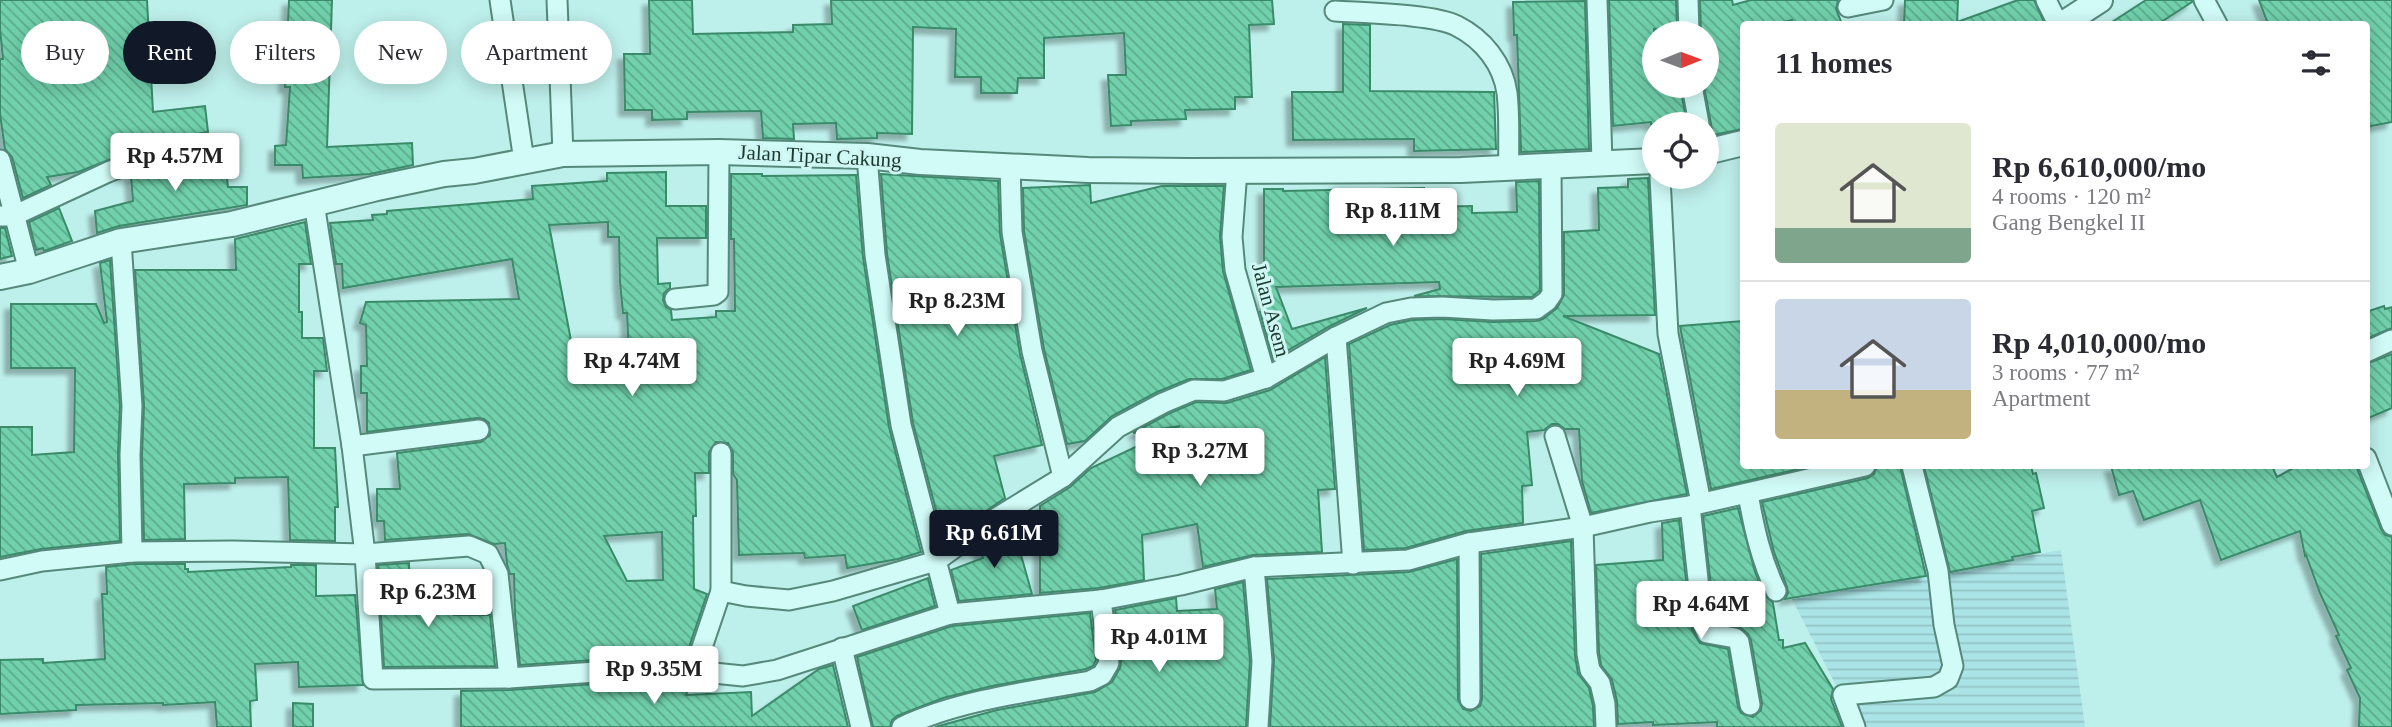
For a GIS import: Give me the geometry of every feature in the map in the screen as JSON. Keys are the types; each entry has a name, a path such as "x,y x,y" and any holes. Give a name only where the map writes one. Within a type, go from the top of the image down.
{"street":[{"path":"500,0 524,161"},
{"path":"558,0 563,155"},
{"path":"1597,0 1602,163"},
{"path":"1688,0 1689,21"},
{"path":"1849,11 1883,0"},
{"path":"2046,0 2056,21"},
{"path":"2068,21 2100,0"},
{"path":"2204,0 2215,21"},
{"path":"1335,10 1433,20 1456,25 1476,38 1490,52 1501,71 1507,92 1509,168"},
{"path":"1719,146 1740,143"},
{"path":"7,216 108,172 162,152 205,144"},
{"path":"675,299 714,295 718,292 719,152"},
{"name":"Jalan Tipar Cakung","path":"0,277 29,271 121,241 232,224 444,174 563,155 719,152 867,156 919,162 1088,170 1461,170 1642,161"},
{"path":"867,156 875,255 901,425 950,614"},
{"path":"0,160 7,216 29,271"},
{"path":"1010,166 1012,232 1032,351 1063,477"},
{"path":"721,591 789,600 833,591 936,561 993,520 1063,477 1118,427 1194,390 1224,391 1265,379 1336,337 1387,313 1411,308 1536,309 1552,294 1551,167"},
{"name":"Jalan Asem","path":"1237,170 1232,237 1234,270 1265,379"},
{"path":"1661,189 1668,334 1695,505 1703,625 1707,633 1735,638 1739,642 1750,705"},
{"path":"314,203 352,446 365,554 373,679 509,678 612,670 694,671 743,676 777,670 950,614 1101,600 1181,585 1254,567 1408,560 1469,543 1583,527 1748,494 1852,469"},
{"path":"121,241 132,406 132,552"},
{"path":"1336,337 1353,564"},
{"path":"2370,350 2392,340"},
{"path":"352,446 479,429"},
{"path":"1555,436 1583,527 1587,654 1590,670 1600,683 1605,704 1606,727"},
{"path":"694,671 721,591 721,453"},
{"path":"2370,468 2392,525"},
{"path":"1855,727 1843,695 1934,687 1948,679 1953,666 1944,625 1938,570 1913,469"},
{"path":"1748,494 1755,535 1766,571 1776,591"},
{"path":"1469,543 1470,699"},
{"path":"0,570 42,561 132,552 365,554 469,546 488,554 498,573 509,678"},
{"path":"1254,567 1262,661 1258,727"},
{"path":"902,727 920,718 988,701 1090,681 1102,675 1109,663 1101,600"},
{"path":"842,648 861,727"}],"shaded area":[{"path":"2061,550 2085,727 1857,727 1792,599"}],"building":[{"path":"0,0 147,0 148,21 123,21 123,84 152,84 153,112 205,106 208,132 160,140 78,172 47,177 51,185 23,198 12,157 5,149 0,114 0,59 3,59"},
{"path":"289,0 332,0 331,21 288,21"},
{"path":"649,0 692,0 693,34 793,32 793,25 832,24 831,0 1272,0 1274,24 1249,25 1252,97 1235,97 1235,109 1185,110 1186,119 1131,121 1131,125 1111,126 1108,75 1126,75 1124,33 1044,38 1044,78 1018,78 1017,93 981,93 981,77 955,77 956,29 913,27 912,134 877,133 877,138 837,139 836,123 793,124 794,139 763,138 761,111 687,112 687,119 652,120 652,110 625,110 624,54 650,54"},
{"path":"1609,0 1676,0 1677,21 1642,21 1642,98 1682,98 1685,112 1642,112 1642,123 1613,126"},
{"path":"1700,0 1732,0 1733,5 1751,0 1838,0 1836,9 1841,21 1740,21 1740,130 1719,134 1719,112 1709,112 1706,98 1719,98 1719,21 1701,21"},
{"path":"1905,0 1958,0 1957,21 1904,21"},
{"path":"2018,0 2034,0 2044,21 1960,21"},
{"path":"2146,0 2192,0 2163,21 2114,21"},
{"path":"2259,0 2392,0 2392,122 2370,126 2370,21 2267,21"},
{"path":"1585,1 1589,149 1521,152 1517,35 1514,35 1513,2"},
{"path":"1343,24 1370,25 1370,91 1494,92 1496,149 1414,151 1414,139 1293,140 1292,92 1343,92"},
{"path":"285,84 329,84 327,147 412,143 413,165 370,174 303,178 302,165 275,165 275,146 286,145 290,87 285,87"},
{"path":"211,154 224,154 228,187 247,187 247,205 119,226 97,233 95,211 133,201 131,176 165,164"},
{"path":"666,172 666,206 706,206 706,238 657,238 658,284 670,283 663,300 671,310 672,320 716,317 716,311 735,311 731,174 856,175 863,257 889,427 921,552 847,568 845,555 805,558 804,553 739,555 737,480 733,474 733,452 728,443 716,442 709,452 709,473 695,473 694,589 707,594 685,659 624,658 520,665 514,574 510,574 507,564 505,543 494,544 468,534 385,540 384,521 377,521 377,489 400,489 397,453 481,442 490,435 489,423 477,418 367,432 367,393 361,393 361,366 367,366 366,325 360,323 366,302 519,299 512,259 343,288 342,264 336,264 330,223 373,220 372,215 387,214 387,211 533,199 532,186 607,181 607,173","holes":["608,222 608,237 619,237 620,282 623,313 627,313 629,356 617,359 619,366 576,367 549,225","662,532 663,580 627,581 604,536"]},
{"path":"881,174 998,181 1000,234 1020,354 1042,445 994,456 1005,498 944,540 913,423 887,254"},
{"path":"1642,178 1642,189 1649,189 1655,315 1563,316 1659,354 1687,494 1591,513 1582,481 1579,429 1565,429 1558,424 1552,424 1544,430 1527,432 1532,485 1522,486 1523,523 1466,531 1406,548 1364,550 1349,344 1390,325 1412,320 1493,322 1543,319 1557,308 1564,295 1564,232 1599,230 1598,188 1628,187 1628,179"},
{"path":"1539,181 1540,290 1532,297 1414,296 1440,289 1439,282 1276,287 1292,329 1367,308 1273,359 1260,312 1264,311 1264,189 1283,191 1424,188 1425,207 1472,206 1472,213 1517,212 1516,182"},
{"path":"1090,185 1091,203 1162,186 1224,186 1220,236 1223,271 1251,370 1222,379 1189,379 1157,392 1112,416 1085,441 1067,444 1044,349 1024,231 1023,188"},
{"path":"59,208 72,241 44,251 43,248 36,250 29,222"},
{"path":"305,222 311,264 299,264 299,312 302,312 302,338 323,338 327,371 314,371 314,448 335,448 338,507 335,507 335,541 290,540 288,477 235,478 235,483 184,484 185,539 144,540 144,405 135,270 236,270 235,239"},
{"path":"0,228 5,228 12,256 0,259"},
{"path":"110,260 120,406 120,541 41,549 0,557 0,427 32,427 32,455 74,452 75,368 11,368 11,304 96,304 104,323 107,322 100,263"},
{"path":"2384,306 2385,309 2392,307 2392,328 2370,337 2370,311"},
{"path":"1740,321 1740,469 1799,469 1711,489 1680,326"},
{"path":"2392,354 2392,408 2370,417 2370,362"},
{"path":"1325,357 1335,489 1318,490 1322,552 1253,555 1203,567 1197,524 1142,535 1144,580 1099,588 1040,593 1040,506 1070,487 1091,468 1180,426 1133,433 1168,414 1196,402 1227,403 1270,390"},
{"path":"1876,469 1901,469 1926,576 1785,599 1787,587 1774,552 1762,502 1868,478"},
{"path":"1925,469 2032,469 2033,474 2036,473 2044,508 2032,511 2040,552 1950,572"},
{"path":"2112,469 2273,469 2277,477 2292,469 2357,469 2381,529 2385,535 2392,537 2392,727 2359,727 2360,698 2347,670 2351,668 2305,556 2300,531 2221,560 2200,500 2144,520 2133,491 2119,495"},
{"path":"1738,508 1755,572 1765,596 1773,603 1779,640 1783,640 1783,648 1805,643 1833,689 1831,699 1842,727 1717,727 1717,722 1618,724 1617,701 1612,680 1601,665 1599,653 1596,565 1663,560 1662,523 1679,520 1692,630 1700,643 1728,649 1741,713 1753,717 1761,710 1762,703 1748,634 1738,626 1715,621 1703,516"},
{"path":"1012,523 1032,594 959,601 951,570 983,558 978,546"},
{"path":"1571,541 1575,656 1578,673 1589,688 1594,727 1270,727 1274,660 1267,579 1409,572 1457,559 1458,699 1463,709 1471,711 1480,706 1482,699 1481,554"},
{"path":"409,563 410,611 454,611 454,615 490,615 495,666 384,667 378,565"},
{"path":"185,564 188,572 316,565 316,596 355,595 363,685 299,687 298,662 255,664 257,700 250,701 251,727 217,727 215,702 76,705 76,710 0,714 0,660 43,659 43,663 105,659 102,594 107,594 106,567"},
{"path":"928,578 935,606 862,630 853,606"},
{"path":"1243,582 1250,661 1246,727 935,727 997,710 1095,692 1112,682 1120,668 1115,610 1176,598 1177,611 1217,609 1215,589"},
{"path":"1090,613 1096,660 1093,666 943,698 897,716 890,727 873,727 857,657 952,626"},
{"path":"833,665 848,727 461,727 461,691 625,682 690,683 686,695 751,692 752,716 819,669"},
{"path":"293,703 313,704 313,727 293,727"}]}
